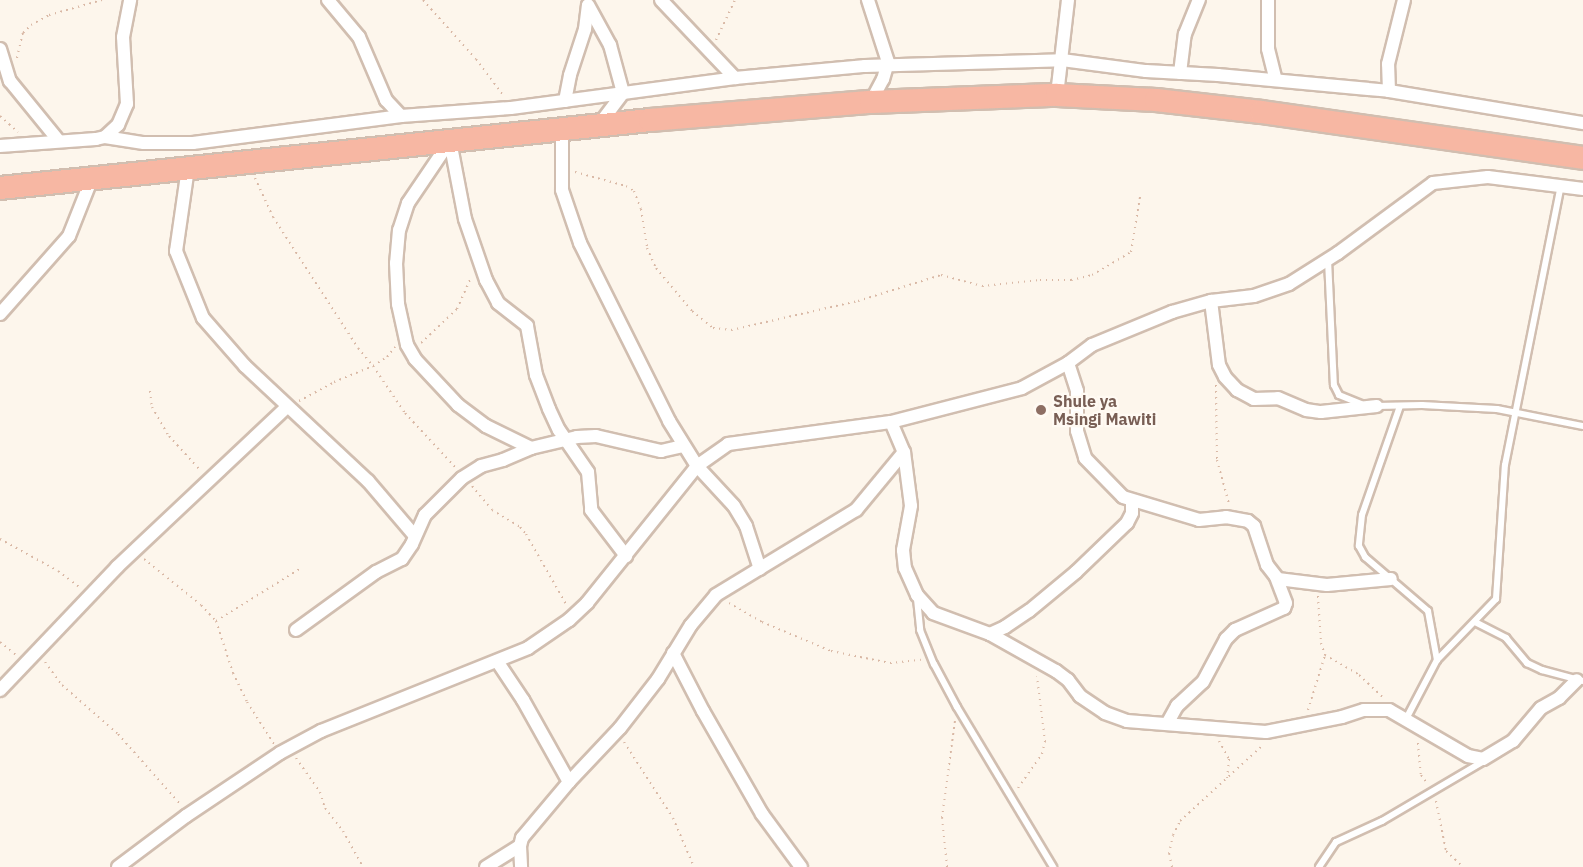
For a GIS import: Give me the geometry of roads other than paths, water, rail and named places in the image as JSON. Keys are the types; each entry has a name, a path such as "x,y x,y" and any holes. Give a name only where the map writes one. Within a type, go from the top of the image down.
{"highway":[{"path":"0,188 599,125 871,102 1057,95 1156,100 1262,112 1583,158"}],"street":[{"path":"105,137 118,125 127,104 123,37 130,0"},
{"path":"328,0 359,37 386,100 401,116"},
{"path":"661,0 735,78"},
{"path":"868,0 885,47 888,66 871,102"},
{"path":"1057,95 1068,0"},
{"path":"1180,73 1185,34 1199,0"},
{"path":"1268,0 1268,49 1276,80"},
{"path":"1389,91 1388,64 1400,1"},
{"path":"565,101 570,75 585,29 588,2"},
{"path":"588,2 610,45 621,77 623,93 599,125"},
{"path":"0,49 10,81 59,141"},
{"path":"0,146 105,137 144,143 193,143 401,116 511,108 735,78 888,66 1062,60 1180,73 1389,91 1583,123"},
{"path":"562,129 562,190 579,243 683,446 697,466 734,506 753,543 760,569"},
{"path":"450,141 465,219 494,298 527,326 536,375 549,409 565,440 585,465 591,510 626,556"},
{"path":"450,141 408,202 399,230 397,284 404,332 410,352 458,405 486,426 531,448"},
{"path":"188,168 176,250 203,318 245,366 368,481 415,536"},
{"path":"118,867 186,816 286,750 321,731 528,648 573,616 626,556 697,466 735,441 843,430 891,422 1022,388 1068,363 1092,345 1172,312 1211,301 1254,296 1288,284 1328,259 1433,183 1488,177 1583,189"},
{"path":"0,314 69,236 92,178"},
{"path":"1211,301 1219,364 1225,376 1237,390 1254,399 1278,398 1306,410 1321,412 1377,406"},
{"path":"1068,363 1077,391 1077,431 1084,458 1123,497 1132,501 1199,520 1245,520 1254,526 1267,566 1276,577 1286,603 1284,608 1234,630 1226,639 1203,682 1178,706 1167,724"},
{"path":"0,690 135,549 287,407"},
{"path":"891,422 904,452 911,506 903,550 905,568 917,595 938,616 990,634 1068,680 1080,696 1104,713 1127,722 1208,727 1246,732 1284,729 1364,710 1394,711 1468,756 1488,758 1513,741 1541,708 1580,681"},
{"path":"296,630 376,572 402,559 425,515 481,465 503,460 531,448 596,436 661,451 683,446"},
{"path":"521,867 520,846 527,831 620,728 658,679 691,625 716,595 856,510 904,452"},
{"path":"990,634 1029,611 1076,573 1127,523 1132,501"},
{"path":"1276,577 1316,584 1348,585 1391,579"},
{"path":"673,653 703,711 762,814 801,867"},
{"path":"497,661 523,700 569,782"},
{"path":"486,867 520,846"}],"lane":[{"path":"1412,722 1437,660 1491,606 1497,594 1505,465 1561,186"},
{"path":"1328,259 1334,385 1339,395 1354,403 1377,406 1422,405 1517,412 1583,426"},
{"path":"1401,405 1378,463 1358,534 1359,546 1365,556 1428,611 1437,660"},
{"path":"917,595 920,630 932,658 957,707 1053,867"},
{"path":"1475,622 1506,638 1527,663 1542,670 1580,681"},
{"path":"1319,867 1336,842 1382,821 1488,758"}],"place":[{"name":"Shule ya Msingi Mawiti","path":"1041,410"}]}
